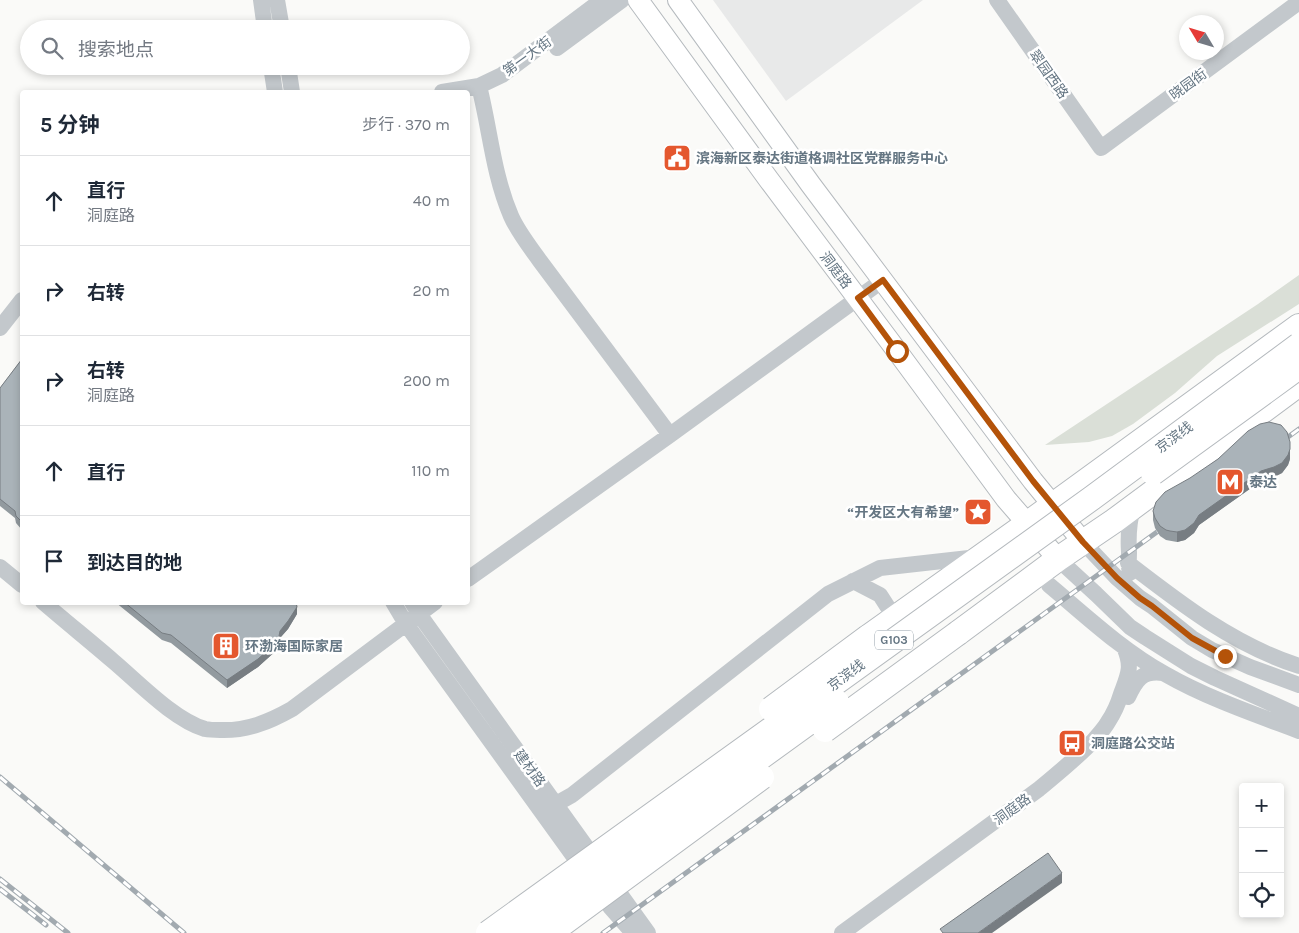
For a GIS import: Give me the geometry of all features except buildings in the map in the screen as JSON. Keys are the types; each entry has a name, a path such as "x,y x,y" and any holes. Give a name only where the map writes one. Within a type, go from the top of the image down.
{"highway":[{"path":"471,933 518,895 888,622 1027,524 1299,326"},
{"name":"京滨线","path":"488,933 1076,509 1299,345"},
{"name":"京滨线","path":"518,933 1299,367"},
{"path":"550,933 1299,384"}],"main road":[{"name":"洞庭路","path":"638,0 763,173 1006,499 1058,560"},
{"path":"678,0 811,184 1033,481 1083,542"}],"street":[{"path":"261,0 264,20"},
{"path":"278,0 281,20"},
{"name":"第一大街","path":"476,94 602,0"},
{"name":"第一大街","path":"476,94 510,82 622,0"},
{"name":"翠园西路","path":"997,0 1101,148"},
{"name":"晓园街","path":"1101,148 1299,2"},
{"path":"272,75 275,90"},
{"path":"289,75 292,90"},
{"path":"476,94 497,176 512,218 521,234 670,435"},
{"path":"470,578 883,280"},
{"path":"0,328 20,303"},
{"path":"1133,507 1128,537 1128,563 1136,585 1152,606"},
{"path":"1083,542 1117,578 1192,638 1250,668 1299,685"},
{"path":"556,804 572,795 828,594 880,568 981,557"},
{"path":"1058,560 1130,627"},
{"path":"1128,563 1207,622 1277,659 1299,666"},
{"path":"0,567 20,584"},
{"path":"853,581 880,595 889,609 888,622"},
{"path":"1020,587 1049,585 1073,588 1087,595 1130,627 1190,666 1299,716"},
{"path":"1049,585 1116,641 1163,673 1192,689 1299,732"},
{"path":"47,605 167,707 187,721 206,729 228,730 250,728 292,710 413,613 429,605"},
{"path":"398,605 413,613 611,908 633,933"},
{"name":"建材路","path":"413,613 556,804 648,933"},
{"name":"洞庭路","path":"842,933 1039,789 1085,750 1108,724 1127,681 1129,663 1124,647"},
{"name":"洞庭路","path":"859,933 1011,823 1086,764 1108,740 1132,688 1139,679 1145,674 1153,672 1163,673"}],"shaded area":[{"path":"713,0 923,0 786,101"},
{"path":"1299,275 1299,304 1217,356 1175,393 1133,424 1112,436 1089,442 1045,445 1258,304"}],"railway":[{"path":"1277,445 1299,429"},
{"path":"603,933 1168,524"},
{"path":"0,777 184,933"},
{"path":"0,879 68,933"},
{"path":"0,889 46,925"}],"place":[{"name":"滨海新区泰达街道格调社区党群服务中心","path":"677,158"},
{"name":"泰达","path":"1230,482"},
{"name":"“开发区大有希望”","path":"978,512"},
{"name":"环渤海国际家居","path":"226,646"},
{"name":"洞庭路公交站","path":"1072,743"}],"route":[{"path":"897,351 858,298 883,280 1033,481 1083,542 1117,578 1140,598 1192,638 1225,656"}]}
